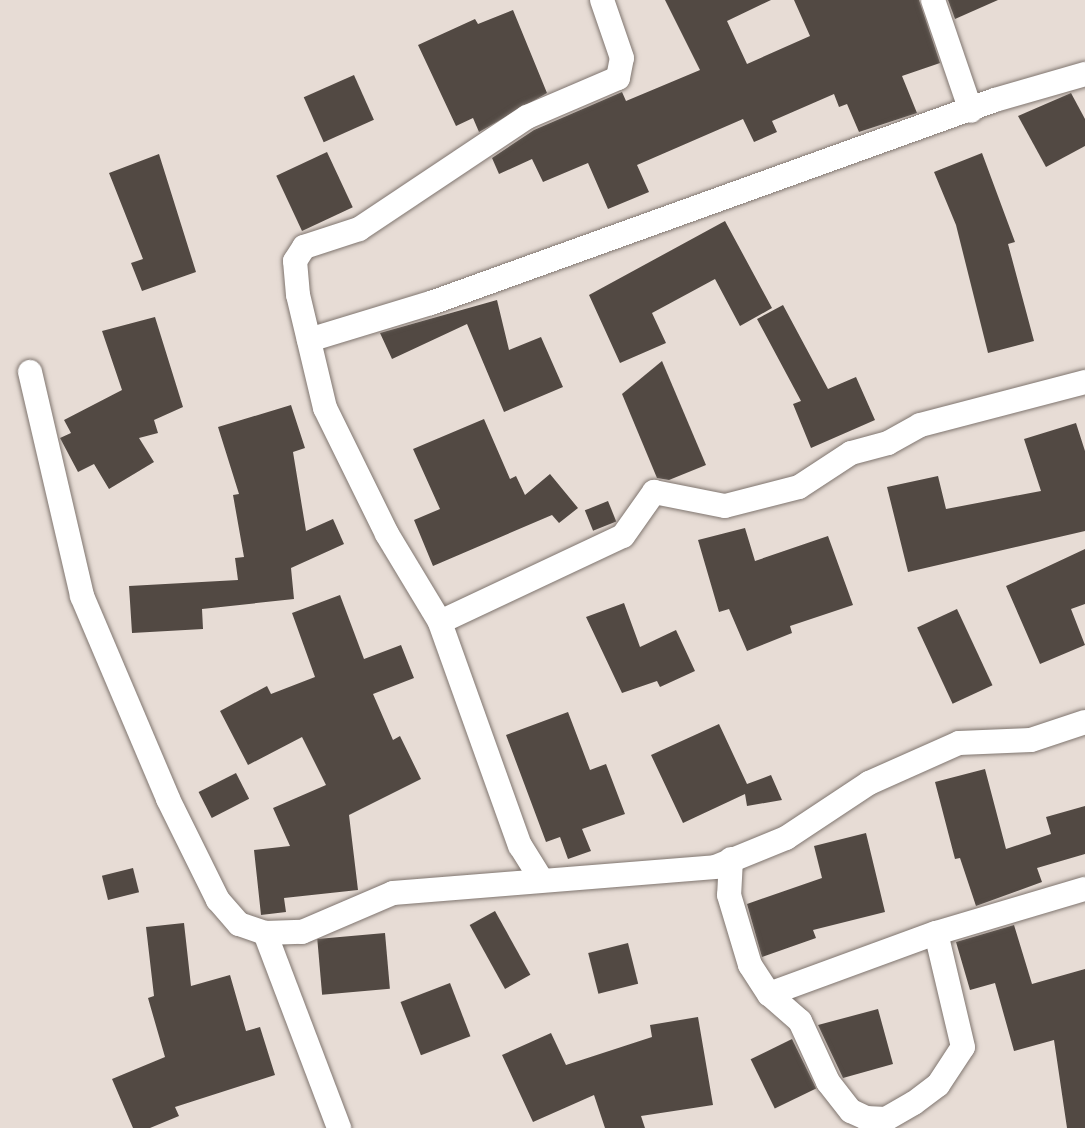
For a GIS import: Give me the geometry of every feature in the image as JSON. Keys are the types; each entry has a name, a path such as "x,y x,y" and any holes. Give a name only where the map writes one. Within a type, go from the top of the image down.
{"street":[{"path":"541,879 520,846 440,622 347,459 325,408 298,295 298,254 304,247 359,229 527,117 618,78 622,58 602,0"},
{"path":"933,0 971,111"},
{"path":"309,340 431,303 971,111 1085,74"},
{"path":"30,372 82,596 168,799 218,900 239,924 265,933 302,932 393,893 541,879 714,867 786,838 869,783 959,742 1031,740 1085,722"},
{"path":"440,622 623,536 654,492 725,506 799,487 851,453 888,442 920,425 1085,382"},
{"path":"731,859 729,895 735,926 768,994 800,1021 828,1082 851,1111 886,1119 938,1085 963,1047 936,933"},
{"path":"768,994 936,933 1085,889"},
{"path":"265,933 339,1128"}],"building":[{"path":"665,0 771,0 727,21 747,64 810,36 794,0 919,0 940,63 902,76 917,113 859,132 847,104 839,107 834,94 772,121 777,132 754,142 743,119 637,165 649,192 608,209 588,163 543,182 532,159 499,174 492,158 534,130 622,92 626,101 700,70"},
{"path":"948,0 998,0 955,19"},
{"path":"513,10 547,93 479,132 473,118 456,126 418,45 475,19 478,24"},
{"path":"354,75 374,120 324,142 304,97"},
{"path":"1071,93 1085,119 1085,146 1046,167 1018,116"},
{"path":"327,152 353,207 302,231 276,176"},
{"path":"982,153 1015,242 1008,244 1034,341 988,353 956,225 934,172"},
{"path":"159,154 196,272 142,291 131,263 143,259 109,173"},
{"path":"725,221 772,308 740,326 715,279 652,313 666,343 620,363 589,295"},
{"path":"497,300 509,350 541,337 563,387 504,412 467,324 392,359 380,333"},
{"path":"783,305 828,389 856,377 875,420 811,448 793,404 801,401 757,319"},
{"path":"155,317 183,407 154,420 158,433 139,438 154,462 109,489 94,464 78,472 60,438 71,433 64,420 122,390 102,331"},
{"path":"662,361 706,465 669,480 657,478 622,394"},
{"path":"291,405 305,448 293,452 306,531 333,519 344,544 291,568 294,599 202,609 203,629 132,633 129,586 238,580 235,558 244,557 233,495 239,494 218,427"},
{"path":"484,419 510,479 516,476 525,495 550,474 578,508 559,523 552,515 433,566 414,520 440,509 413,449"},
{"path":"1076,423 1085,451 1085,531 908,572 887,487 938,476 946,509 1041,491 1024,439"},
{"path":"608,501 616,521 593,531 585,510"},
{"path":"745,528 755,561 828,536 853,605 790,626 792,633 747,651 729,609 719,612 698,540"},
{"path":"1085,549 1085,604 1071,609 1085,645 1040,664 1006,586"},
{"path":"340,595 364,659 401,645 414,678 373,694 393,740 400,736 421,779 349,815 358,890 284,898 286,912 261,915 254,850 290,846 273,808 326,785 302,737 248,765 220,711 267,686 271,694 315,677 292,613"},
{"path":"624,603 640,647 676,630 695,671 660,687 657,681 622,693 586,617"},
{"path":"957,609 992,685 953,704 917,628"},
{"path":"568,712 590,770 606,764 625,814 582,829 591,851 568,859 560,837 546,842 506,735"},
{"path":"719,724 747,784 771,775 782,800 747,806 745,794 683,823 651,755"},
{"path":"985,769 1006,849 1051,834 1046,817 1085,806 1085,854 1037,868 1042,882 976,906 960,858 955,859 935,782"},
{"path":"236,773 249,799 212,818 199,792"},
{"path":"866,833 885,912 813,930 816,938 762,957 747,904 822,878 814,846"},
{"path":"133,868 139,892 108,900 102,876"},
{"path":"495,911 530,975 505,989 470,925"},
{"path":"184,923 191,986 230,975 246,1031 260,1027 275,1075 175,1107 179,1116 150,1128 133,1128 112,1079 165,1057 148,998 154,996 146,927"},
{"path":"1014,925 1032,984 1085,969 1085,1128 1067,1128 1054,1040 1014,1051 995,983 970,990 956,942"},
{"path":"385,933 390,989 322,995 317,939"},
{"path":"628,943 638,984 598,994 588,953"},
{"path":"450,983 470,1036 421,1055 401,1002"},
{"path":"878,1009 893,1064 843,1078 818,1025"},
{"path":"698,1017 713,1105 641,1116 645,1128 605,1128 594,1095 533,1122 502,1055 551,1033 566,1065 652,1037 650,1025"},
{"path":"792,1039 816,1088 775,1109 751,1059"}]}
